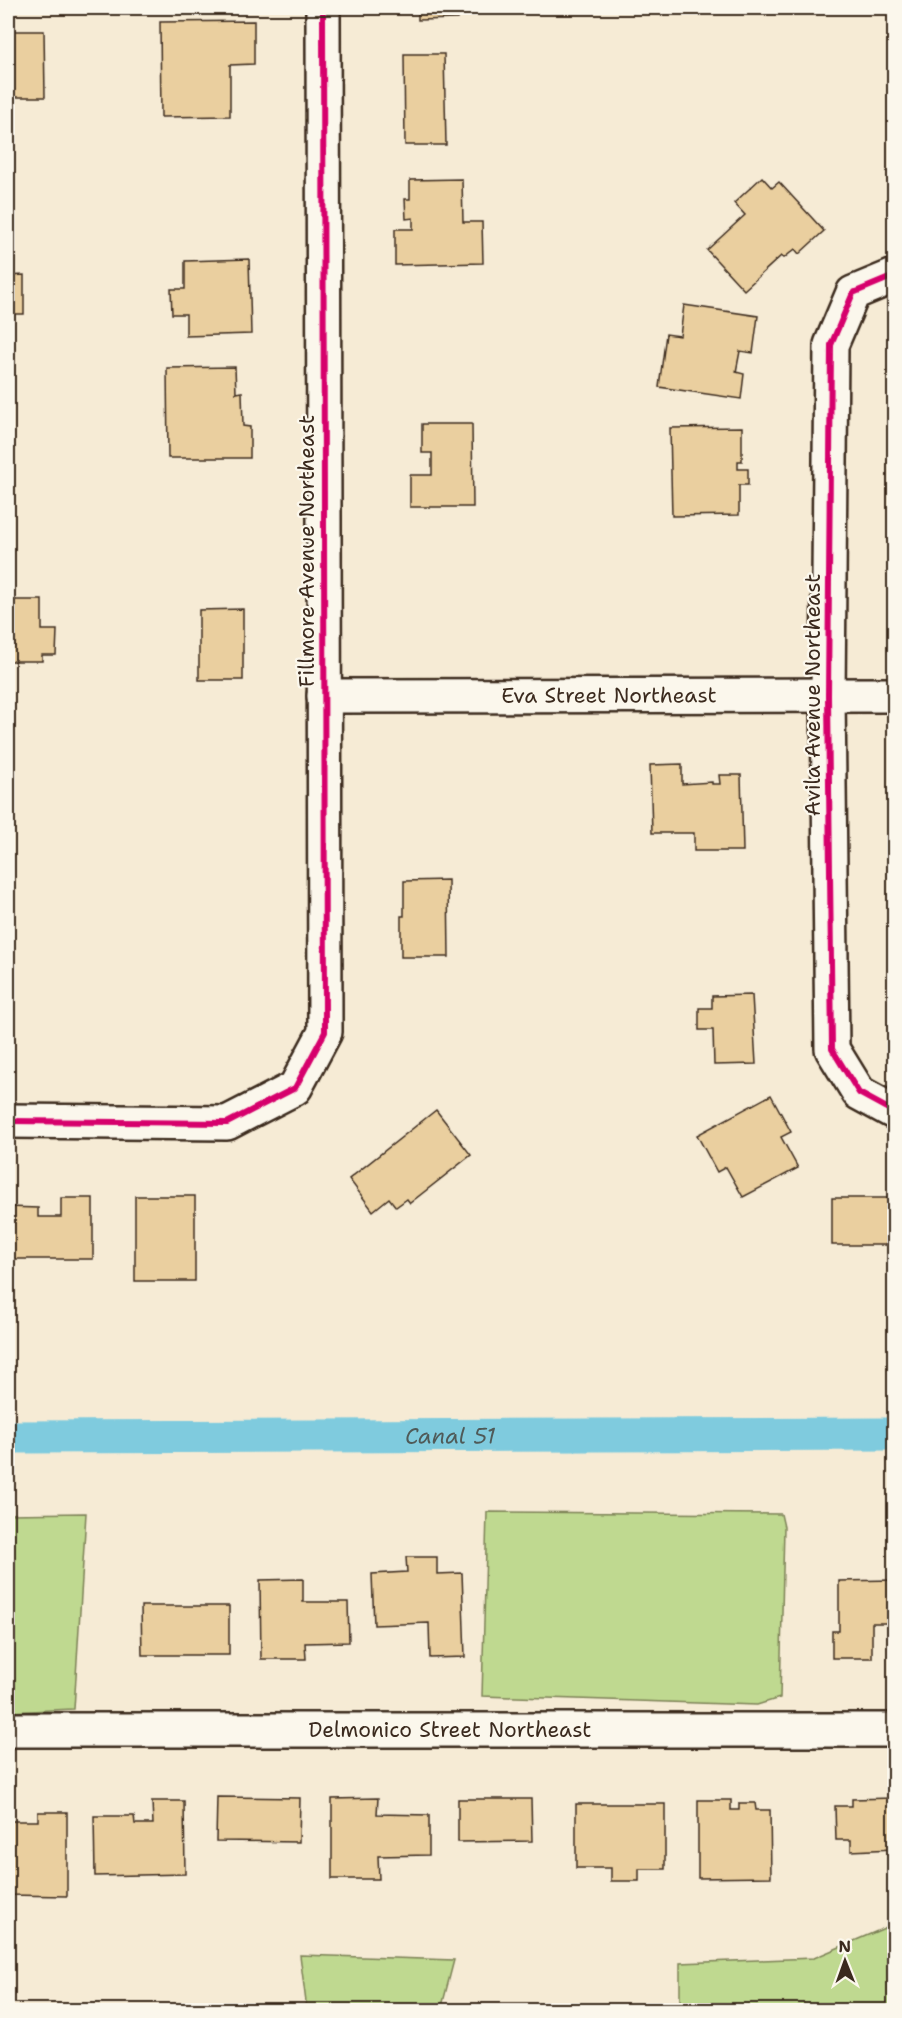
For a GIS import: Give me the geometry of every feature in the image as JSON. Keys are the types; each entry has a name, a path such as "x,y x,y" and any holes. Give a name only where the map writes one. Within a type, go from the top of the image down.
{"street":[{"name":"Fillmore Avenue Northeast","path":"8,1121 227,1123 295,1088 325,1032 323,8"},
{"name":"Avila Avenue Northeast","path":"894,276 853,293 831,345 828,696 832,1049 859,1093 894,1112"},
{"name":"Eva Street Northeast","path":"324,696 894,695"},
{"name":"Delmonico Street Northeast","path":"8,1730 894,1730"}],"green space":[{"path":"487,1512 781,1514 784,1527 780,1698 757,1705 482,1696"},
{"path":"86,1513 74,1709 8,1712 8,1514"},
{"path":"894,1924 894,2010 680,2010 680,1963 814,1958"},
{"path":"300,1955 454,1960 441,2010 307,2010"}],"building":[{"path":"418,8 458,8 458,19 418,20"},
{"path":"254,21 254,64 230,65 230,116 161,117 160,22"},
{"path":"8,31 44,31 45,97 8,97"},
{"path":"404,54 444,54 446,145 405,145"},
{"path":"762,177 772,188 779,182 824,231 799,254 795,249 784,258 781,256 744,290 707,250 745,215 734,203"},
{"path":"462,179 463,222 482,222 483,263 395,265 395,229 413,229 413,218 406,219 405,199 410,199 410,180"},
{"path":"249,259 251,334 186,336 186,314 172,314 171,289 185,289 185,261"},
{"path":"24,275 24,314 8,314 8,276"},
{"path":"684,305 758,316 753,353 740,351 736,372 744,374 741,399 659,387 666,334 680,336"},
{"path":"235,367 236,393 242,392 243,426 250,427 250,458 168,458 167,368"},
{"path":"422,424 472,424 473,507 410,507 410,475 432,475 432,453 422,453"},
{"path":"742,427 742,461 738,461 738,469 748,469 748,485 739,485 739,515 672,516 670,428"},
{"path":"8,600 42,600 42,630 57,630 56,655 42,655 42,661 8,661"},
{"path":"243,609 243,680 199,680 199,610"},
{"path":"682,764 682,784 712,782 712,784 720,784 719,775 741,775 743,851 694,851 694,833 652,833 650,765"},
{"path":"448,880 449,957 401,957 404,881"},
{"path":"752,995 756,1064 714,1065 713,1030 699,1030 699,1008 712,1008 712,996"},
{"path":"771,1095 791,1132 781,1137 798,1168 743,1197 726,1167 717,1172 697,1135"},
{"path":"436,1110 471,1155 410,1203 407,1199 396,1207 389,1198 373,1211 349,1179"},
{"path":"135,1196 195,1196 195,1281 135,1281"},
{"path":"61,1198 93,1198 93,1259 8,1259 8,1207 38,1208 38,1217 61,1217"},
{"path":"832,1198 894,1198 894,1245 832,1245"},
{"path":"406,1557 437,1557 437,1574 462,1573 465,1657 430,1658 429,1623 374,1625 372,1574 407,1572"},
{"path":"303,1579 303,1602 348,1602 349,1642 305,1643 306,1659 261,1659 260,1580"},
{"path":"894,1580 894,1623 872,1623 872,1658 832,1658 832,1631 839,1631 839,1581"},
{"path":"141,1606 229,1606 229,1655 142,1655"},
{"path":"217,1797 300,1798 299,1842 216,1841"},
{"path":"378,1798 377,1814 429,1815 429,1855 378,1856 379,1879 332,1879 332,1799"},
{"path":"894,1798 894,1849 851,1851 851,1840 836,1840 835,1806 852,1806 852,1799"},
{"path":"458,1799 531,1799 532,1841 458,1842"},
{"path":"698,1800 731,1800 731,1810 739,1810 739,1803 755,1803 756,1810 770,1810 771,1877 698,1878"},
{"path":"152,1801 184,1801 185,1874 95,1876 94,1816 134,1816 135,1824 153,1824"},
{"path":"576,1804 665,1804 665,1869 639,1869 639,1881 611,1881 611,1868 576,1868"},
{"path":"38,1812 67,1812 67,1896 8,1895 8,1821 38,1821"}],"waterway":[{"name":"Canal 51","path":"8,1437 894,1434"}],"cycle path":[{"path":"8,1121 227,1123 295,1088 325,1032 323,8"},
{"path":"894,276 853,293 831,345 828,696 832,1049 859,1093 894,1112"}]}
